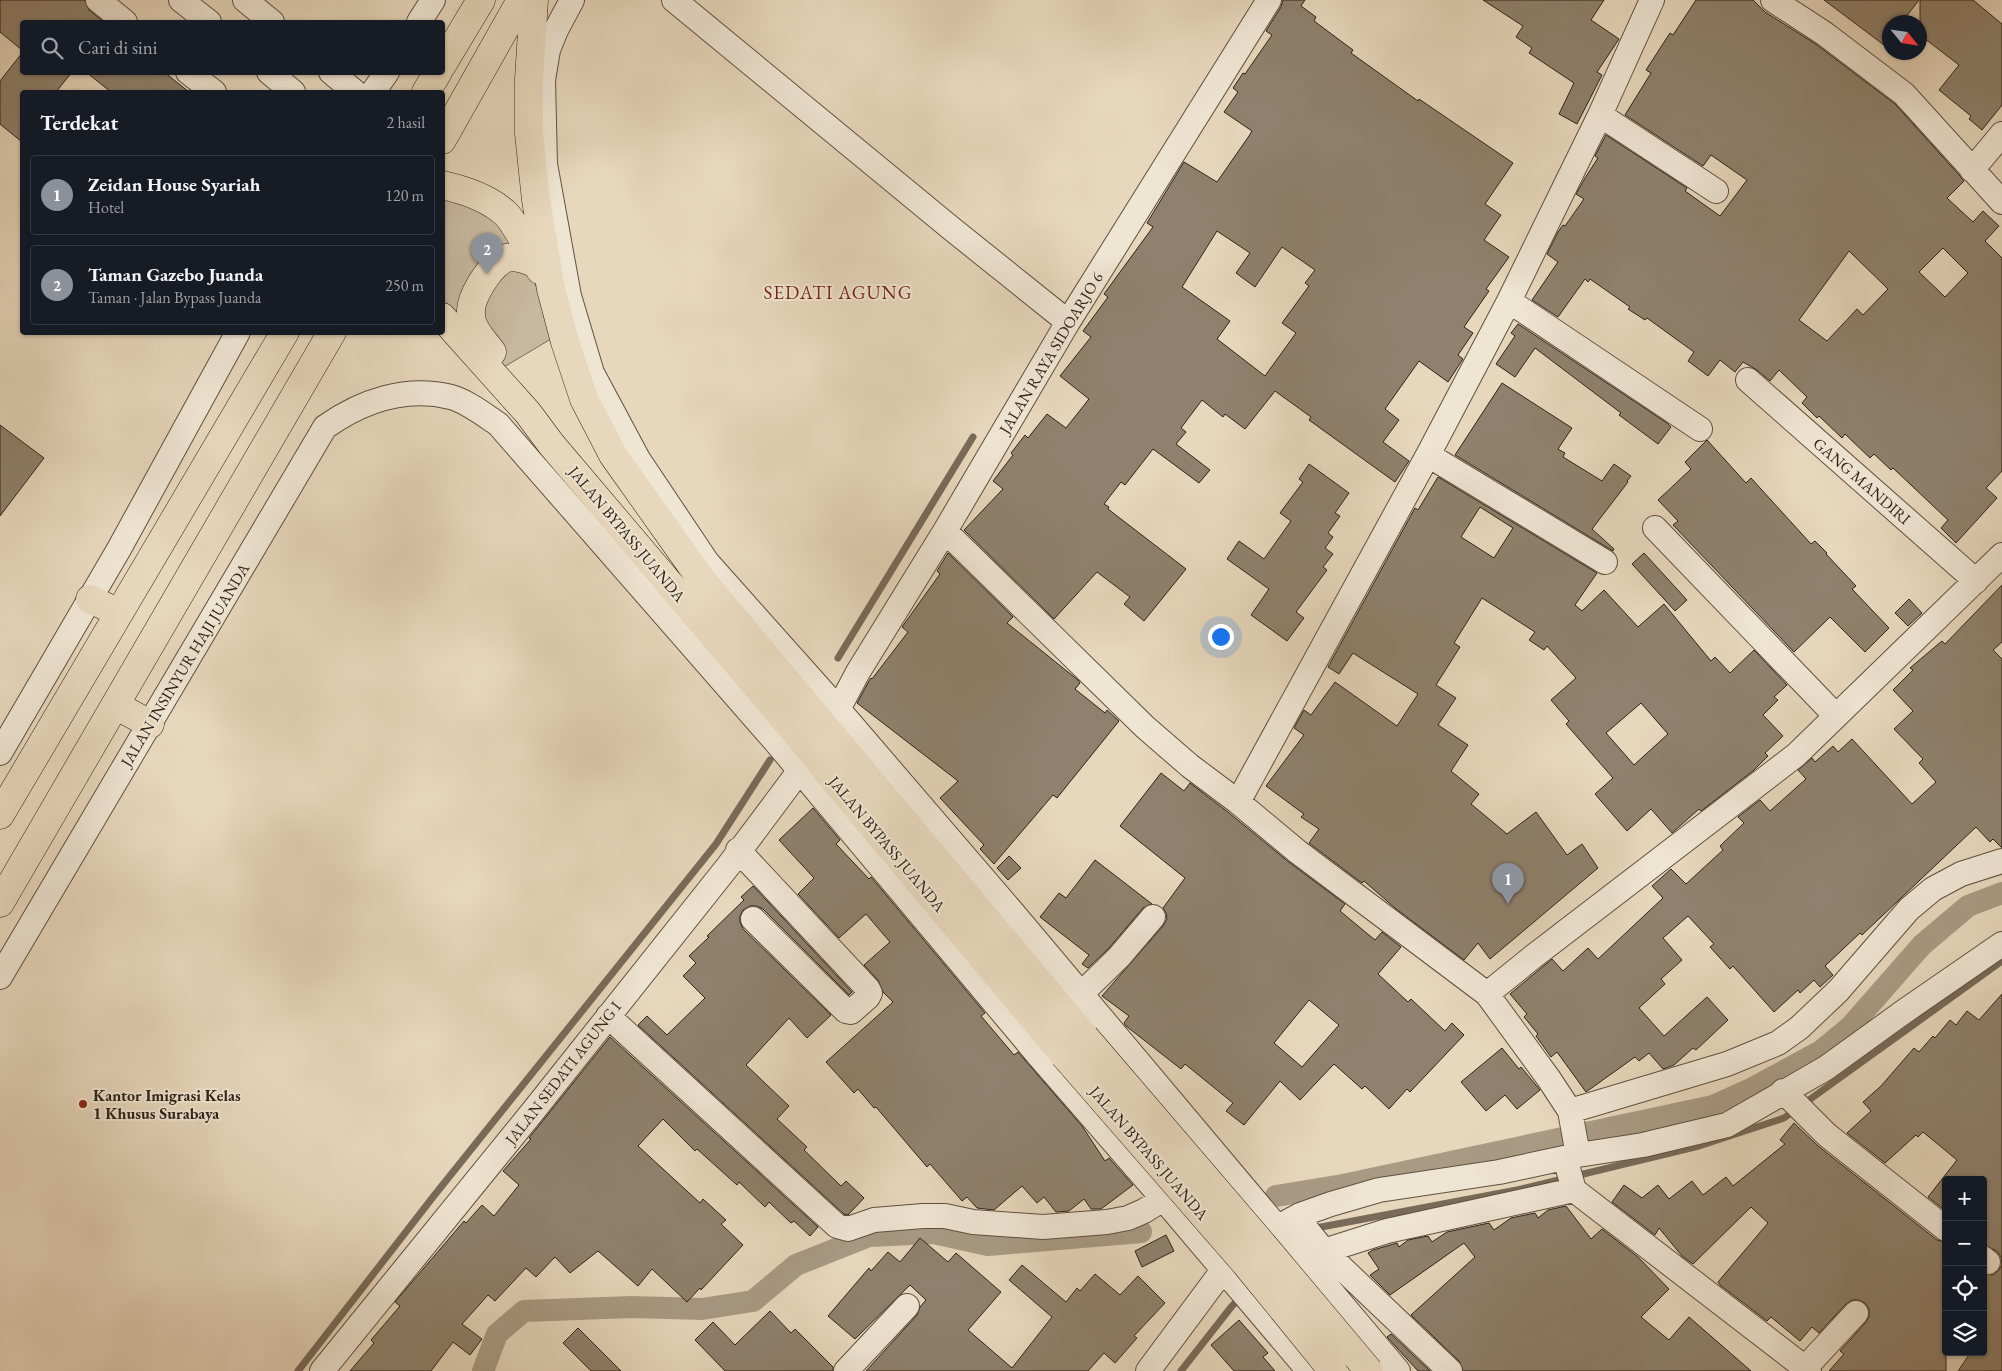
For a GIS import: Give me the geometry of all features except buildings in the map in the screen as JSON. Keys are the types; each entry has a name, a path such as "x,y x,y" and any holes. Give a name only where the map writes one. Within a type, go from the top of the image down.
{"highway":[{"path":"445,60 481,0"},
{"path":"445,135 521,0"},
{"name":"JALAN BYPASS JUANDA","path":"534,0 529,79 530,134 536,200 551,289 565,342 584,399 613,455 701,579 809,694 818,738 829,774 1064,1055 1244,1263 1333,1371"},
{"path":"427,90 436,75"},
{"name":"JALAN BYPASS JUANDA","path":"445,186 488,200 507,215 551,289"},
{"path":"528,413 512,382 473,326 470,316 471,304 481,284 504,259 515,257 538,265"},
{"name":"JALAN BYPASS JUANDA","path":"445,320 528,413 782,733 818,738 916,817 1085,1037 1369,1371"},
{"path":"0,815 283,335"},
{"path":"0,903 330,335"},
{"path":"90,599 119,613"},
{"path":"115,705 150,724"}],"street":[{"path":"98,0 123,20"},
{"path":"245,0 270,20"},
{"path":"420,20 433,0"},
{"path":"572,0 548,50 543,80 545,164 569,296 592,373 638,459 707,562 809,694"},
{"path":"674,0 1068,322"},
{"name":"JALAN RAYA SIDOARJO 6","path":"818,738 945,531 1068,322 1269,0"},
{"path":"1238,802 1428,455 1509,301 1600,115 1652,0"},
{"path":"1773,0 1825,34 1904,94 2002,202"},
{"path":"192,75 211,90"},
{"path":"273,75 291,90"},
{"path":"335,75 353,90"},
{"path":"374,90 385,75"},
{"path":"1600,115 1716,191"},
{"path":"1972,170 2002,134"},
{"path":"1509,301 1700,429"},
{"path":"0,753 119,549 236,335"},
{"name":"GANG MANDIRI","path":"1748,380 1976,581"},
{"name":"JALAN INSINYUR HAJI JUANDA","path":"0,977 325,427 346,412 403,393 452,398 470,405 498,424 782,733"},
{"path":"1428,455 1605,562"},
{"path":"1655,528 1835,715"},
{"path":"945,531 1145,727 1190,766 1238,802 1298,852 1487,994 1549,1079 1571,1117 1572,1167"},
{"path":"1487,994 1796,755 1835,715 2002,555"},
{"path":"818,738 1039,1056 1309,1371"},
{"name":"JALAN SEDATI AGUNG I","path":"322,1371 608,1016 738,850 818,738"},
{"path":"916,817 1081,994 1235,1179 1450,1371"},
{"path":"738,850 868,989 870,993 868,997 851,1012 846,1011 752,919"},
{"path":"1571,1117 1727,1064 1778,1043 1799,1028 1838,991 1909,909 1927,894 1961,874 2002,861"},
{"path":"1081,994 1119,958 1153,917"},
{"path":"1303,1240 1387,1232 1572,1167 1644,1145 1727,1125 1794,1102 1826,1068 1902,1012 2002,944"},
{"path":"608,1016 836,1226 848,1229 874,1220 923,1216 944,1216 973,1222 1043,1227 1107,1222 1128,1218 1163,1199"},
{"path":"1794,1102 1828,1135 1942,1226"},
{"path":"1148,1371 1236,1285 1380,1190 1499,1172 1572,1167 1807,1370 1856,1313"},
{"path":"1303,1240 1398,1371"},
{"path":"846,1371 907,1306"}],"shaded area":[{"path":"445,193 498,217 519,248 556,336 504,367 445,301"}],"waterway":[{"path":"838,658 973,437"},
{"path":"298,1371 433,1197 716,844 770,760"},
{"path":"1276,1196 1343,1185 1713,1106 1753,1088 1821,1051 1850,1027 1922,945 1968,906 2002,893"},
{"path":"1313,1231 1316,1228 1517,1190 1699,1146 1784,1118 2002,961"},
{"path":"483,1371 497,1334 524,1311 632,1307 702,1309 753,1301 796,1265 869,1236 933,1233 988,1245 1141,1232"},
{"path":"1181,1371 1242,1296"}],"place":[{"name":"Taman Gazebo Juanda","path":"487,274"},
{"name":"Zeidan House Syariah","path":"1508,904"},
{"name":"Kantor Imigrasi Kelas 1 Khusus Surabaya","path":"83,1104"}],"district":[{"name":"SEDATI AGUNG","path":"838,292"}]}
